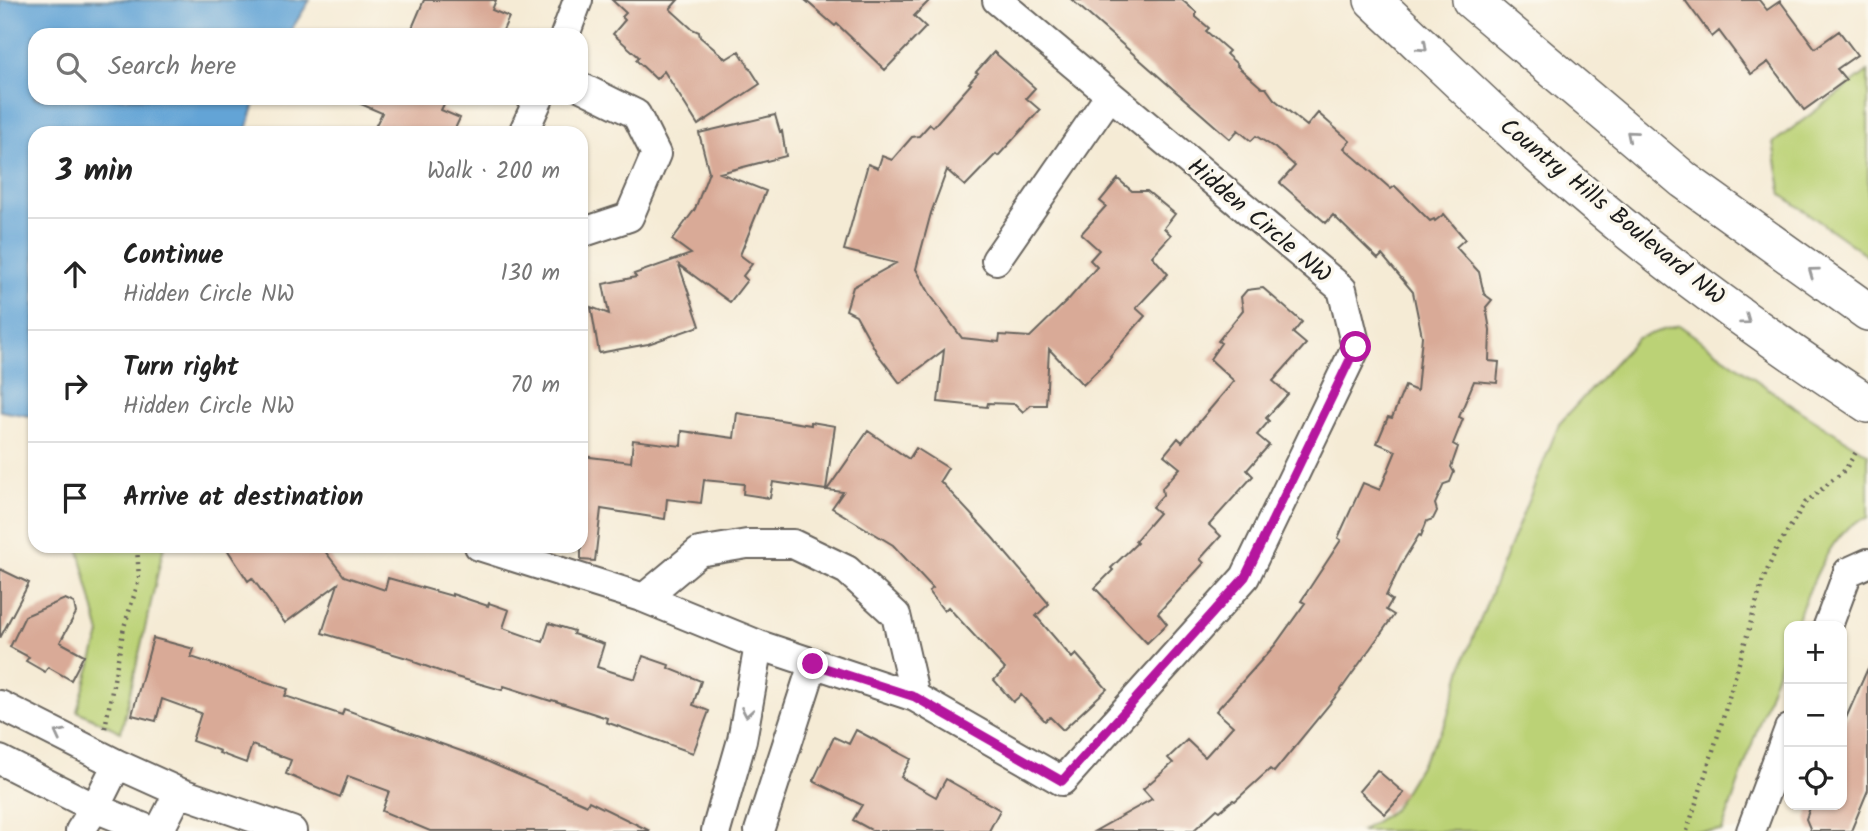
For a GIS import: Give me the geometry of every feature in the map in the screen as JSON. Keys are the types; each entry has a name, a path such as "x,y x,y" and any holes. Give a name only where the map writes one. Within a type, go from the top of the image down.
{"main road":[{"name":"Country Hills Boulevard NW","path":"1373,0 1542,158 1651,248 1744,318 1868,404"},
{"path":"1471,0 1684,180 1868,312"}],"street":[{"path":"568,28 579,0"},
{"name":"Hidden Circle NW","path":"501,553 644,598 759,645 915,697 1062,781 1245,577 1356,347 1342,289 997,0"},
{"path":"588,90 636,114 656,154 629,217 588,231"},
{"path":"996,260 1110,95"},
{"path":"526,126 536,105"},
{"path":"644,598 699,552 747,544 793,544 847,570 896,615 915,697"},
{"path":"1830,621 1848,572 1868,563"},
{"path":"716,831 742,740 759,645"},
{"path":"759,831 813,664"},
{"path":"0,705 179,792 292,831"},
{"path":"1751,831 1784,742"},
{"path":"0,760 95,808 152,831"},
{"path":"80,831 117,764"},
{"path":"159,831 179,792"}],"path":[{"path":"1687,831 1763,580 1776,550 1805,503 1844,470 1856,452"},
{"path":"104,732 124,626 139,580 137,553"}],"green space":[{"path":"1868,71 1868,256 1782,195 1773,143"},
{"path":"1679,325 1800,411 1868,454 1868,518 1855,523 1832,546 1796,621 1784,621 1784,651 1722,831 1361,831 1393,810 1445,724 1466,655 1559,424 1637,338"},
{"path":"80,553 162,553 121,732 77,711 100,634"}],"water":[{"path":"0,0 310,0 292,28 28,28 28,105 255,105 247,126 28,126 28,416 0,411"}],"building":[{"path":"424,0 496,0 492,10 509,17 504,28 412,28"},
{"path":"612,0 678,0 670,9 699,32 700,37 726,59 739,51 760,84 698,125 664,71 656,79 636,60 639,57 613,34 625,20 622,17 626,13"},
{"path":"805,0 930,0 914,16 926,27 885,70 837,24 835,26"},
{"path":"1072,0 1182,0 1209,28 1206,31 1229,51 1226,54 1237,66 1262,88 1266,88 1274,99 1307,126 1318,113 1350,141 1344,148 1391,189 1395,186 1430,221 1435,221 1444,214 1465,239 1456,247 1479,272 1484,294 1492,300 1486,307 1490,330 1489,361 1499,362 1497,383 1474,381 1459,417 1463,419 1453,444 1458,447 1451,467 1454,472 1450,482 1444,484 1435,504 1437,511 1433,519 1427,521 1386,596 1392,600 1386,610 1394,615 1337,695 1274,772 1270,769 1235,801 1220,811 1217,809 1193,831 1095,831 1152,799 1143,789 1173,763 1168,758 1187,740 1205,757 1233,726 1216,711 1275,645 1305,603 1301,601 1341,540 1338,538 1363,483 1380,490 1396,451 1377,443 1388,417 1392,418 1405,386 1417,391 1422,336 1413,292 1382,255 1378,259 1333,215 1326,223 1280,183 1295,166 1256,136 1251,141 1238,130 1230,139"},
{"path":"1685,0 1759,0 1767,10 1780,1 1815,48 1839,31 1857,55 1837,69 1846,80 1804,110 1768,62 1751,74 1719,31 1712,37"},
{"path":"994,52 1035,88 1026,98 1040,110 998,156 996,154 965,186 947,170 931,213 916,269 931,296 962,338 999,342 1000,335 1030,337 1068,300 1097,267 1090,260 1099,250 1081,234 1106,206 1100,201 1118,179 1132,191 1147,191 1175,214 1164,228 1171,235 1152,256 1168,274 1136,308 1145,316 1111,357 1083,385 1049,349 1046,405 1031,405 1023,412 1015,404 988,403 987,407 938,402 944,350 900,383 877,353 856,315 846,310 853,287 896,263 844,250 868,164 878,168 882,156 892,160 912,137 919,136 930,124 933,127 971,84 969,83 978,73 976,72"},
{"path":"363,105 444,105 441,110 460,118 456,126 376,126 382,113"},
{"path":"775,115 780,132 782,131 786,156 720,173 766,191 740,255 752,264 743,276 747,280 730,302 679,265 700,326 648,344 599,353 591,307 609,314 603,284 636,277 634,274 691,254 672,240 695,209 709,172 699,133"},
{"path":"1263,288 1302,322 1293,333 1306,344 1273,381 1288,394 1266,418 1269,421 1257,435 1269,445 1247,470 1253,476 1209,525 1221,536 1200,559 1204,563 1158,613 1167,624 1147,643 1095,588 1137,543 1135,541 1159,513 1152,507 1163,495 1162,488 1180,468 1164,455 1178,438 1182,442 1234,381 1210,359 1221,343 1218,341 1243,310 1241,297 1247,290"},
{"path":"737,413 811,425 811,422 835,426 826,490 773,482 770,498 743,494 744,484 704,480 701,503 667,499 665,519 601,509 595,561 581,560 581,553 588,553 588,457 631,462 633,440 681,446 682,431 734,438"},
{"path":"868,431 909,459 916,448 948,468 940,481 1049,604 1036,616 1072,658 1076,654 1107,689 1063,730 1050,717 1045,721 1021,695 1013,702 994,680 1005,669 948,607 944,611 929,591 933,588 893,545 832,508 843,492 827,490"},
{"path":"230,553 326,553 344,576 385,590 388,578 509,610 503,628 543,642 549,623 574,631 573,634 604,644 597,667 635,679 643,656 669,665 668,668 701,681 693,705 709,711 693,753 606,722 607,718 552,700 504,686 502,690 456,677 414,660 322,633 338,584 285,623 252,578 248,581"},
{"path":"0,569 29,583 0,638"},
{"path":"65,599 74,603 76,613 60,642 84,655 71,680 48,667 45,672 26,661 29,657 10,647 25,616"},
{"path":"153,638 194,649 191,657 288,689 285,696 342,715 344,709 475,756 587,805 589,801 650,831 430,831 382,811 389,791 348,776 340,797 286,774 291,760 252,745 246,763 219,753 220,751 192,741 201,713 162,699 156,721 132,715"},
{"path":"1868,668 1868,790 1851,831 1811,831 1806,819 1809,810 1847,810 1847,716"},
{"path":"856,730 911,759 901,777 936,797 946,779 1000,810 989,831 873,831 853,820 862,805 813,781 834,737 849,744"},
{"path":"1377,770 1404,793 1385,814 1359,791"}],"route":[{"path":"813,664 915,697 1062,781 1245,577 1356,347"}]}
